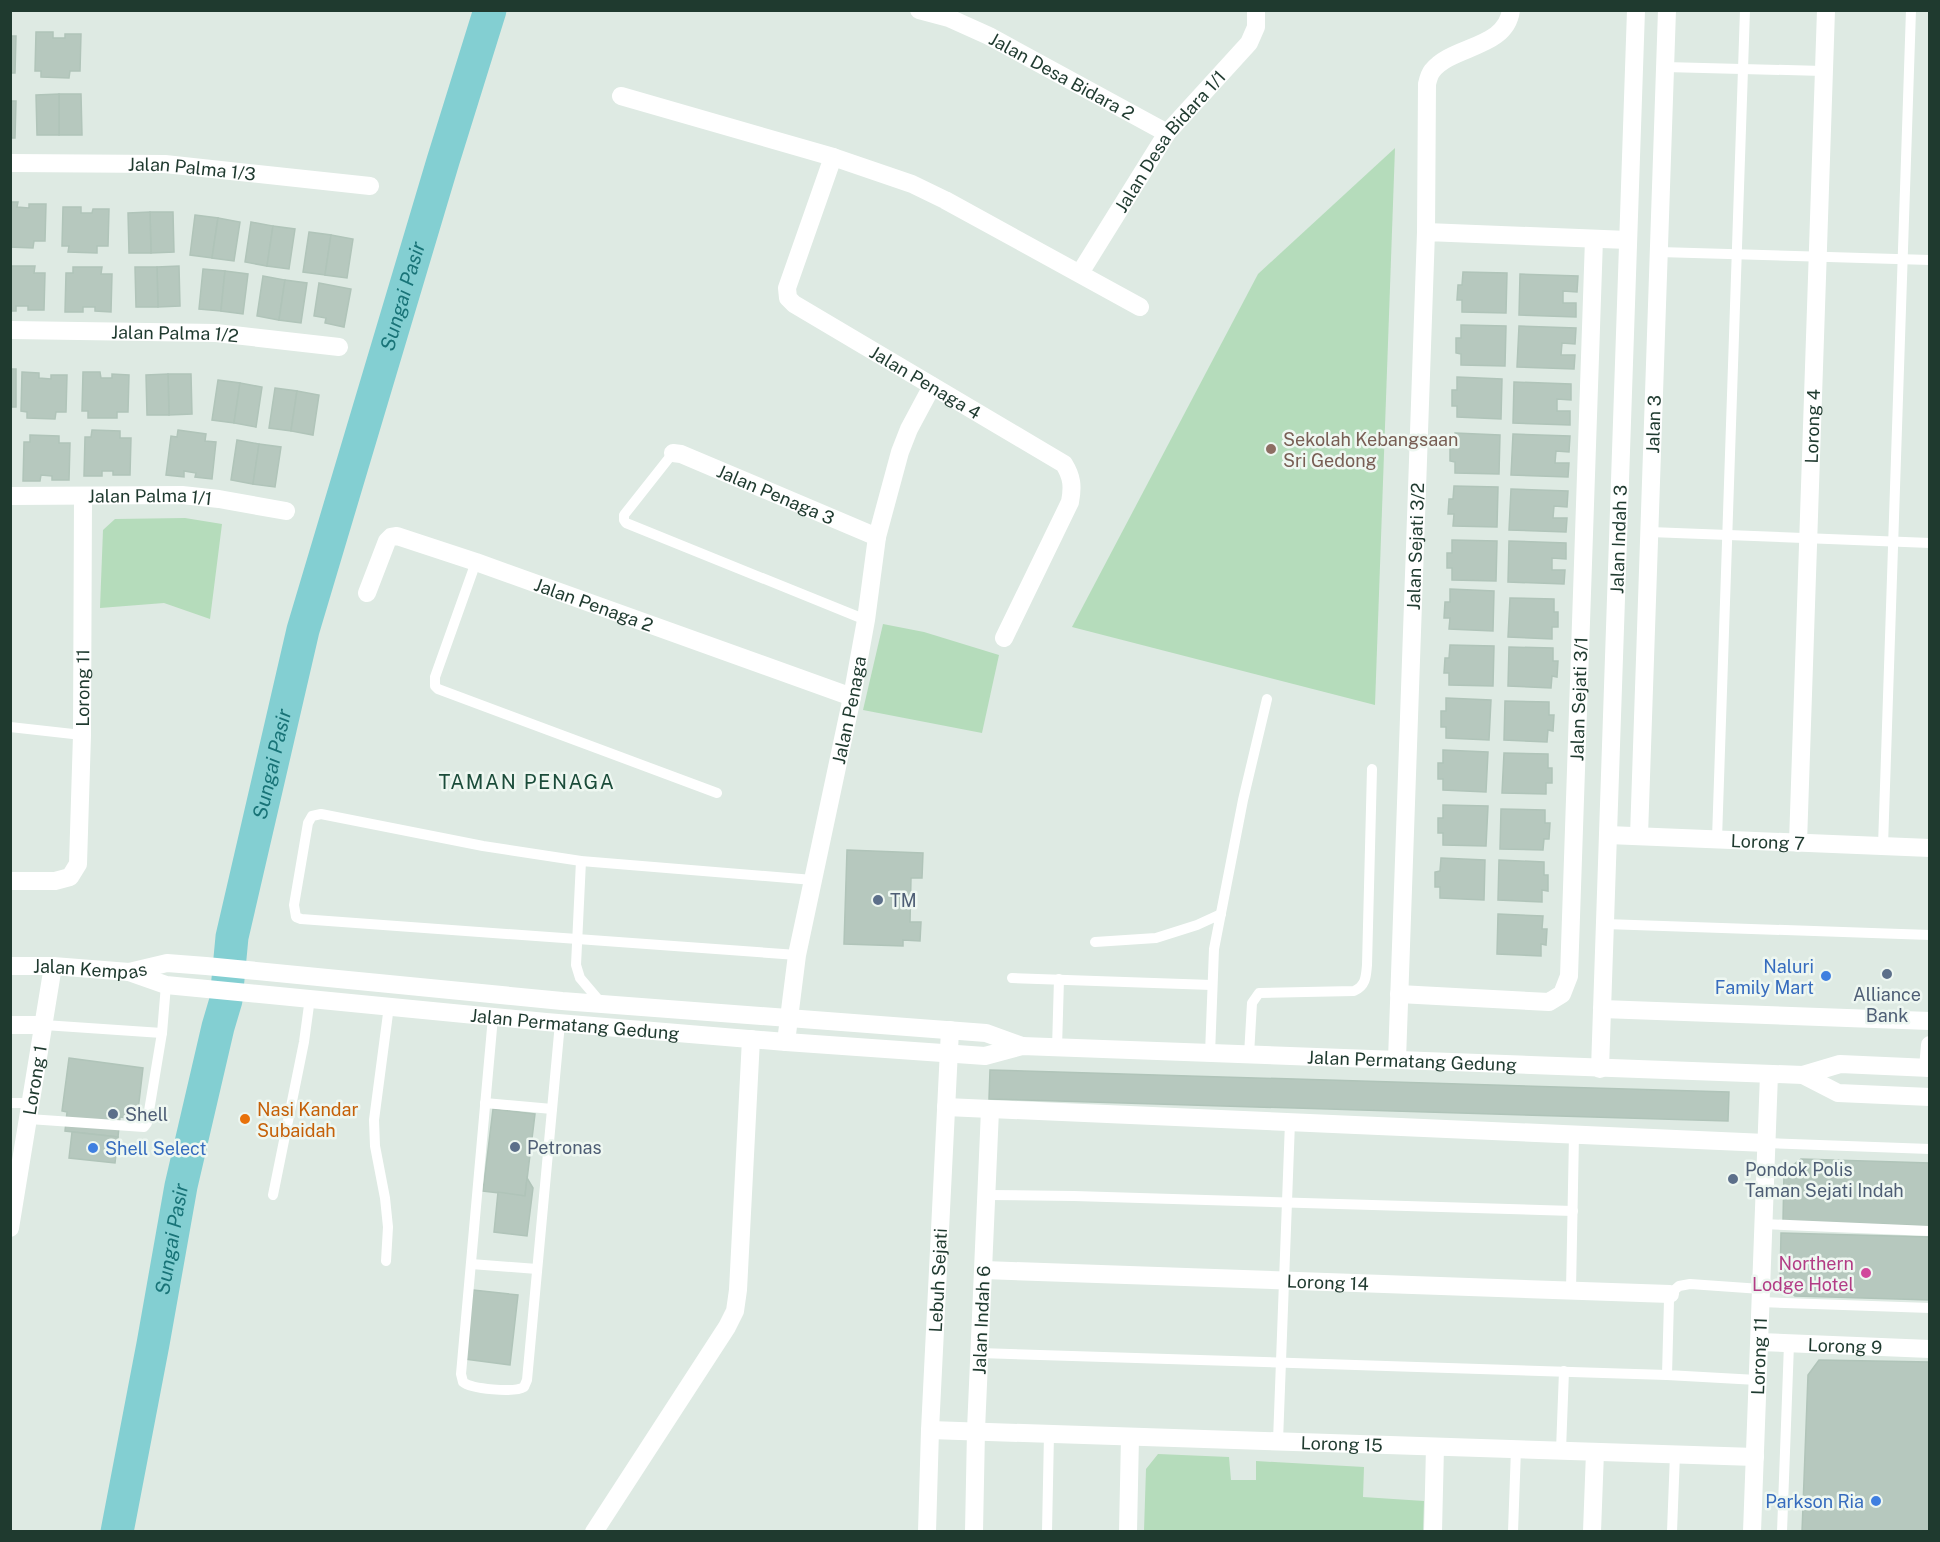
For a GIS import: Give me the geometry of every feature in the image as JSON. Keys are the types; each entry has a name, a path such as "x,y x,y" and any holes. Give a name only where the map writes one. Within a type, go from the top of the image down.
{"street":[{"name":"Jalan Desa Bidara 2","path":"919,10 949,18 979,31 1167,133"},
{"name":"Jalan Desa Bidara 1/1","path":"1080,273 1167,133 1249,43 1256,27 1256,10"},
{"name":"Jalan Sejati 3/2","path":"1397,1060 1426,232 1427,84 1431,73 1439,65 1497,35 1505,28 1510,19 1511,10"},
{"name":"Jalan Indah 3","path":"1600,1069 1636,10"},
{"name":"Jalan 3","path":"1639,836 1667,10"},
{"name":"Lorong 4","path":"1798,843 1826,10"},
{"path":"621,96 833,158 912,184 1140,307"},
{"name":"Jalan Penaga 4","path":"833,158 787,288 788,298 794,304 1064,464 1071,475 1070,502 1004,638"},
{"name":"Jalan Palma 1/3","path":"10,163 165,164 370,186"},
{"path":"1426,232 1628,240"},
{"name":"Jalan Sejati 3/1","path":"1399,994 1549,1002 1562,994 1569,976 1594,238"},
{"name":"Jalan Palma 1/2","path":"10,330 192,332 339,347"},
{"name":"Jalan Penaga","path":"786,1042 797,955 852,697 866,620 877,537 900,452 909,429 932,386"},
{"name":"Jalan Penaga 3","path":"673,453 681,454 877,537"},
{"name":"Jalan Palma 1/1","path":"10,496 182,495 286,511"},
{"name":"Lorong 11","path":"10,881 55,881 70,877 78,864 82,735 83,497"},
{"name":"Jalan Penaga 2","path":"367,593 387,541 397,536 476,562 852,697"},
{"name":"Lorong 7","path":"1608,835 1929,848"},
{"name":"Jalan Permatang Gedung","path":"167,963 602,1004 986,1033 1022,1046 1803,1075 1840,1064 1929,1068"},
{"name":"Jalan Kempas","path":"10,966 53,966 129,972 167,963"},
{"name":"Lorong 1","path":"10,1228 13,1196 30,1111 53,966"},
{"name":"Jalan Permatang Gedung","path":"129,972 166,985 493,1017 786,1042 985,1056 1022,1046"},
{"path":"1602,1010 1929,1021"},
{"path":"10,1025 44,1025"},
{"name":"Lebuh Sejati","path":"927,1532 950,1030"},
{"path":"594,1532 727,1327 735,1311 751,1039"},
{"path":"1929,1045 1929,1068"},
{"name":"Lorong 11","path":"1752,1532 1769,1074"},
{"name":"Jalan Permatang Gedung","path":"1803,1075 1839,1093 1929,1097"},
{"path":"946,1107 1766,1143"},
{"name":"Jalan Indah 6","path":"974,1532 975,1430 990,1110"},
{"name":"Lorong 14","path":"984,1270 1670,1294"},
{"name":"Lorong 9","path":"1759,1342 1929,1349"},
{"name":"Lorong 15","path":"930,1430 1755,1456"},
{"path":"1128,1532 1130,1437"},
{"path":"1433,1532 1436,1447"},
{"path":"1592,1532 1595,1452"}],"lane":[{"path":"1717,839 1744,10"},
{"path":"1883,846 1911,10"},
{"path":"1665,67 1823,71"},
{"path":"1659,252 1929,260"},
{"path":"673,453 624,516 626,523 866,620"},
{"path":"1650,532 1929,543"},
{"path":"476,562 435,677 435,686 438,689 717,793"},
{"path":"1210,1054 1214,949 1243,800 1268,699"},
{"path":"10,727 82,735"},
{"path":"1249,1055 1252,1003 1259,993 1354,990 1363,985 1372,769"},
{"path":"797,955 306,920 296,917 294,905 308,823 312,816 321,814 505,850 581,861 813,880"},
{"path":"581,861 576,965 580,978 602,1004"},
{"path":"1095,942 1156,938 1197,925 1221,914"},
{"path":"1605,924 1929,935"},
{"path":"1012,978 1212,985"},
{"path":"1058,1048 1059,979"},
{"path":"10,1103 30,1111 144,1127 147,1124 162,1033 166,985"},
{"path":"273,1194 304,1042 310,998"},
{"path":"386,1261 388,1227 375,1146 374,1120 389,1006"},
{"path":"493,1017 461,1378 466,1385 471,1387 516,1390 524,1388 526,1384 560,1023"},
{"path":"44,1025 162,1033"},
{"path":"485,1103 552,1109"},
{"path":"1278,1441 1290,1122"},
{"path":"1571,1290 1574,1135"},
{"path":"1766,1143 1929,1149"},
{"path":"987,1195 1573,1211"},
{"path":"1763,1224 1929,1231"},
{"path":"471,1264 537,1269"},
{"path":"1667,1375 1670,1294 1679,1286 1690,1284 1760,1295 1929,1308"},
{"path":"1782,1532 1789,1344"},
{"path":"979,1353 1564,1371 1757,1380"},
{"path":"1561,1450 1564,1371"},
{"path":"1047,1532 1049,1434"},
{"path":"1512,1532 1516,1449"},
{"path":"1672,1532 1675,1454"}],"green space":[{"path":"1395,148 1375,705 1072,627 1258,274"},
{"path":"185,518 222,524 210,619 164,603 100,608 103,530 115,519"},
{"path":"883,624 924,632 999,655 982,733 863,710"},
{"path":"1158,1454 1229,1457 1231,1480 1256,1480 1256,1461 1364,1467 1363,1497 1424,1501 1423,1531 1144,1531 1146,1469"}],"building":[{"path":"36,32 53,32 53,38 65,38 65,34 81,34 80,71 70,71 69,78 41,77 41,71 35,71"},
{"path":"10,36 16,36 15,73 10,73"},
{"path":"59,94 81,94 82,135 59,135"},
{"path":"59,94 59,135 37,135 36,95"},
{"path":"10,101 16,101 15,138 10,138"},
{"path":"10,202 18,202 17,207 29,208 29,204 46,204 45,241 34,241 33,248 10,247"},
{"path":"63,207 81,207 81,213 92,213 93,209 109,209 108,246 97,246 97,253 68,252 69,246 62,246"},
{"path":"150,212 173,212 174,252 151,253"},
{"path":"150,212 151,253 129,253 128,213"},
{"path":"195,215 218,218 212,258 190,255"},
{"path":"218,218 240,222 234,261 212,258"},
{"path":"251,222 273,226 267,266 245,262"},
{"path":"273,226 295,229 289,269 267,266"},
{"path":"309,232 331,235 325,275 303,272"},
{"path":"331,235 353,239 347,278 325,275"},
{"path":"10,266 35,266 34,273 45,273 44,310 28,310 28,306 16,306 16,311 10,311"},
{"path":"179,266 180,306 158,307 157,267"},
{"path":"73,267 102,267 101,274 112,274 111,312 95,311 95,307 83,307 83,312 65,312 66,273 73,273"},
{"path":"135,267 157,267 158,307 136,307"},
{"path":"203,269 225,271 221,311 199,309"},
{"path":"225,271 248,274 243,314 221,311"},
{"path":"1463,272 1507,273 1506,313 1462,312 1462,300 1457,300 1458,285 1462,285"},
{"path":"1520,274 1578,276 1577,292 1563,291 1563,303 1576,303 1576,317 1519,315"},
{"path":"263,276 285,280 279,320 257,316"},
{"path":"285,280 307,283 301,323 279,320"},
{"path":"319,283 351,289 344,327 325,323 326,318 314,316"},
{"path":"1461,325 1506,326 1505,366 1461,365 1461,354 1456,353 1456,338 1461,338"},
{"path":"1519,326 1576,328 1575,344 1562,343 1561,355 1575,355 1574,369 1517,367"},
{"path":"10,369 16,369 16,407 10,407"},
{"path":"22,372 39,373 39,378 51,379 51,375 67,375 66,412 56,412 55,419 27,418 27,412 21,411"},
{"path":"83,372 100,372 101,378 112,378 112,374 129,375 128,412 117,412 117,418 88,418 88,411 82,411"},
{"path":"168,374 191,374 192,414 169,415"},
{"path":"168,374 169,415 147,415 146,375"},
{"path":"1457,377 1502,379 1501,419 1457,417 1457,406 1452,406 1452,390 1457,390"},
{"path":"218,380 240,383 234,423 212,420"},
{"path":"1514,382 1571,384 1571,400 1557,399 1557,411 1570,411 1570,425 1513,423"},
{"path":"240,383 262,387 256,427 234,423"},
{"path":"275,388 297,391 291,431 269,428"},
{"path":"297,391 319,395 313,435 291,431"},
{"path":"92,430 120,431 120,438 131,438 130,475 113,475 113,471 102,471 102,476 84,476 85,437 91,437"},
{"path":"178,430 206,434 205,441 216,442 212,479 195,477 196,473 184,471 184,477 166,475 171,436 177,437"},
{"path":"1455,433 1500,435 1499,474 1455,473 1455,462 1450,461 1450,446 1455,446"},
{"path":"1513,434 1570,436 1569,452 1556,451 1555,463 1569,463 1568,477 1511,475"},
{"path":"30,435 59,436 59,443 70,443 69,480 52,480 52,476 41,475 40,481 23,481 24,442 30,442"},
{"path":"237,440 259,444 253,484 231,480"},
{"path":"259,444 281,447 275,487 253,484"},
{"path":"1454,486 1498,487 1497,527 1453,526 1454,514 1448,514 1449,499 1453,499"},
{"path":"1511,489 1568,491 1567,507 1554,506 1553,518 1567,518 1566,532 1509,530"},
{"path":"1452,540 1497,541 1496,581 1452,580 1452,568 1447,568 1447,553 1452,553"},
{"path":"1509,541 1566,543 1566,559 1552,558 1552,570 1565,570 1564,584 1508,582"},
{"path":"1450,589 1494,591 1493,631 1449,629 1450,618 1444,618 1445,602 1450,602"},
{"path":"1510,598 1554,599 1554,612 1558,612 1558,627 1552,627 1552,639 1508,637"},
{"path":"1450,645 1494,646 1493,686 1449,685 1449,673 1444,673 1445,658 1449,658"},
{"path":"1509,647 1553,648 1553,661 1558,661 1557,677 1552,676 1551,688 1508,686"},
{"path":"1446,698 1491,700 1489,740 1446,738 1446,727 1441,727 1441,711 1446,711"},
{"path":"1505,701 1549,702 1549,715 1554,715 1553,731 1548,730 1547,742 1504,740"},
{"path":"1443,750 1488,752 1486,792 1443,790 1443,779 1438,779 1438,763 1443,763"},
{"path":"1504,753 1548,754 1548,768 1552,768 1552,783 1546,783 1546,794 1502,793"},
{"path":"1443,805 1488,806 1486,846 1443,845 1443,833 1438,833 1438,818 1443,818"},
{"path":"1501,809 1545,810 1545,823 1550,823 1549,839 1544,839 1543,850 1500,849"},
{"name":"TM","path":"847,850 923,853 922,878 911,878 910,922 921,922 920,941 903,940 903,946 844,944"},
{"path":"1441,858 1485,860 1484,900 1440,898 1440,887 1435,887 1435,872 1440,871"},
{"path":"1499,860 1544,862 1544,875 1548,875 1548,891 1542,890 1542,902 1498,900"},
{"path":"1498,914 1543,916 1542,929 1547,929 1546,945 1541,944 1541,956 1497,954"},
{"path":"69,1058 143,1068 137,1119 120,1117 118,1137 65,1131 67,1112 62,1111"},
{"path":"990,1070 1729,1092 1728,1121 989,1099"},
{"path":"493,1109 535,1114 525,1196 483,1191"},
{"name":"Shell Select","path":"72,1132 118,1137 115,1163 69,1158"},
{"path":"1801,1159 1930,1163 1930,1226 1783,1221 1784,1172"},
{"path":"527,1178 533,1188 527,1236 494,1232 498,1192 525,1196"},
{"path":"1781,1233 1930,1237 1930,1300 1795,1296 1780,1282"},
{"path":"473,1290 518,1295 510,1365 465,1359"},
{"path":"1819,1360 1930,1362 1930,1532 1802,1532 1808,1375"}],"waterway":[{"name":"Sungai Pasir","path":"117,1532 181,1186 226,1000 232,937 303,630 490,10"}],"place":[{"name":"Sekolah Kebangsaan Sri Gedong","path":"1271,449"},
{"name":"TM","path":"878,900"},
{"name":"Alliance Bank","path":"1887,974"},
{"name":"Naluri Family Mart","path":"1826,976"},
{"name":"Shell","path":"113,1114"},
{"name":"Nasi Kandar Subaidah","path":"245,1119"},
{"name":"Petronas","path":"515,1147"},
{"name":"Shell Select","path":"93,1148"},
{"name":"Pondok Polis Taman Sejati Indah","path":"1733,1179"},
{"name":"Northern Lodge Hotel","path":"1866,1273"},
{"name":"Parkson Ria","path":"1876,1501"}],"district":[{"name":"TAMAN PENAGA","path":"527,782"}]}
